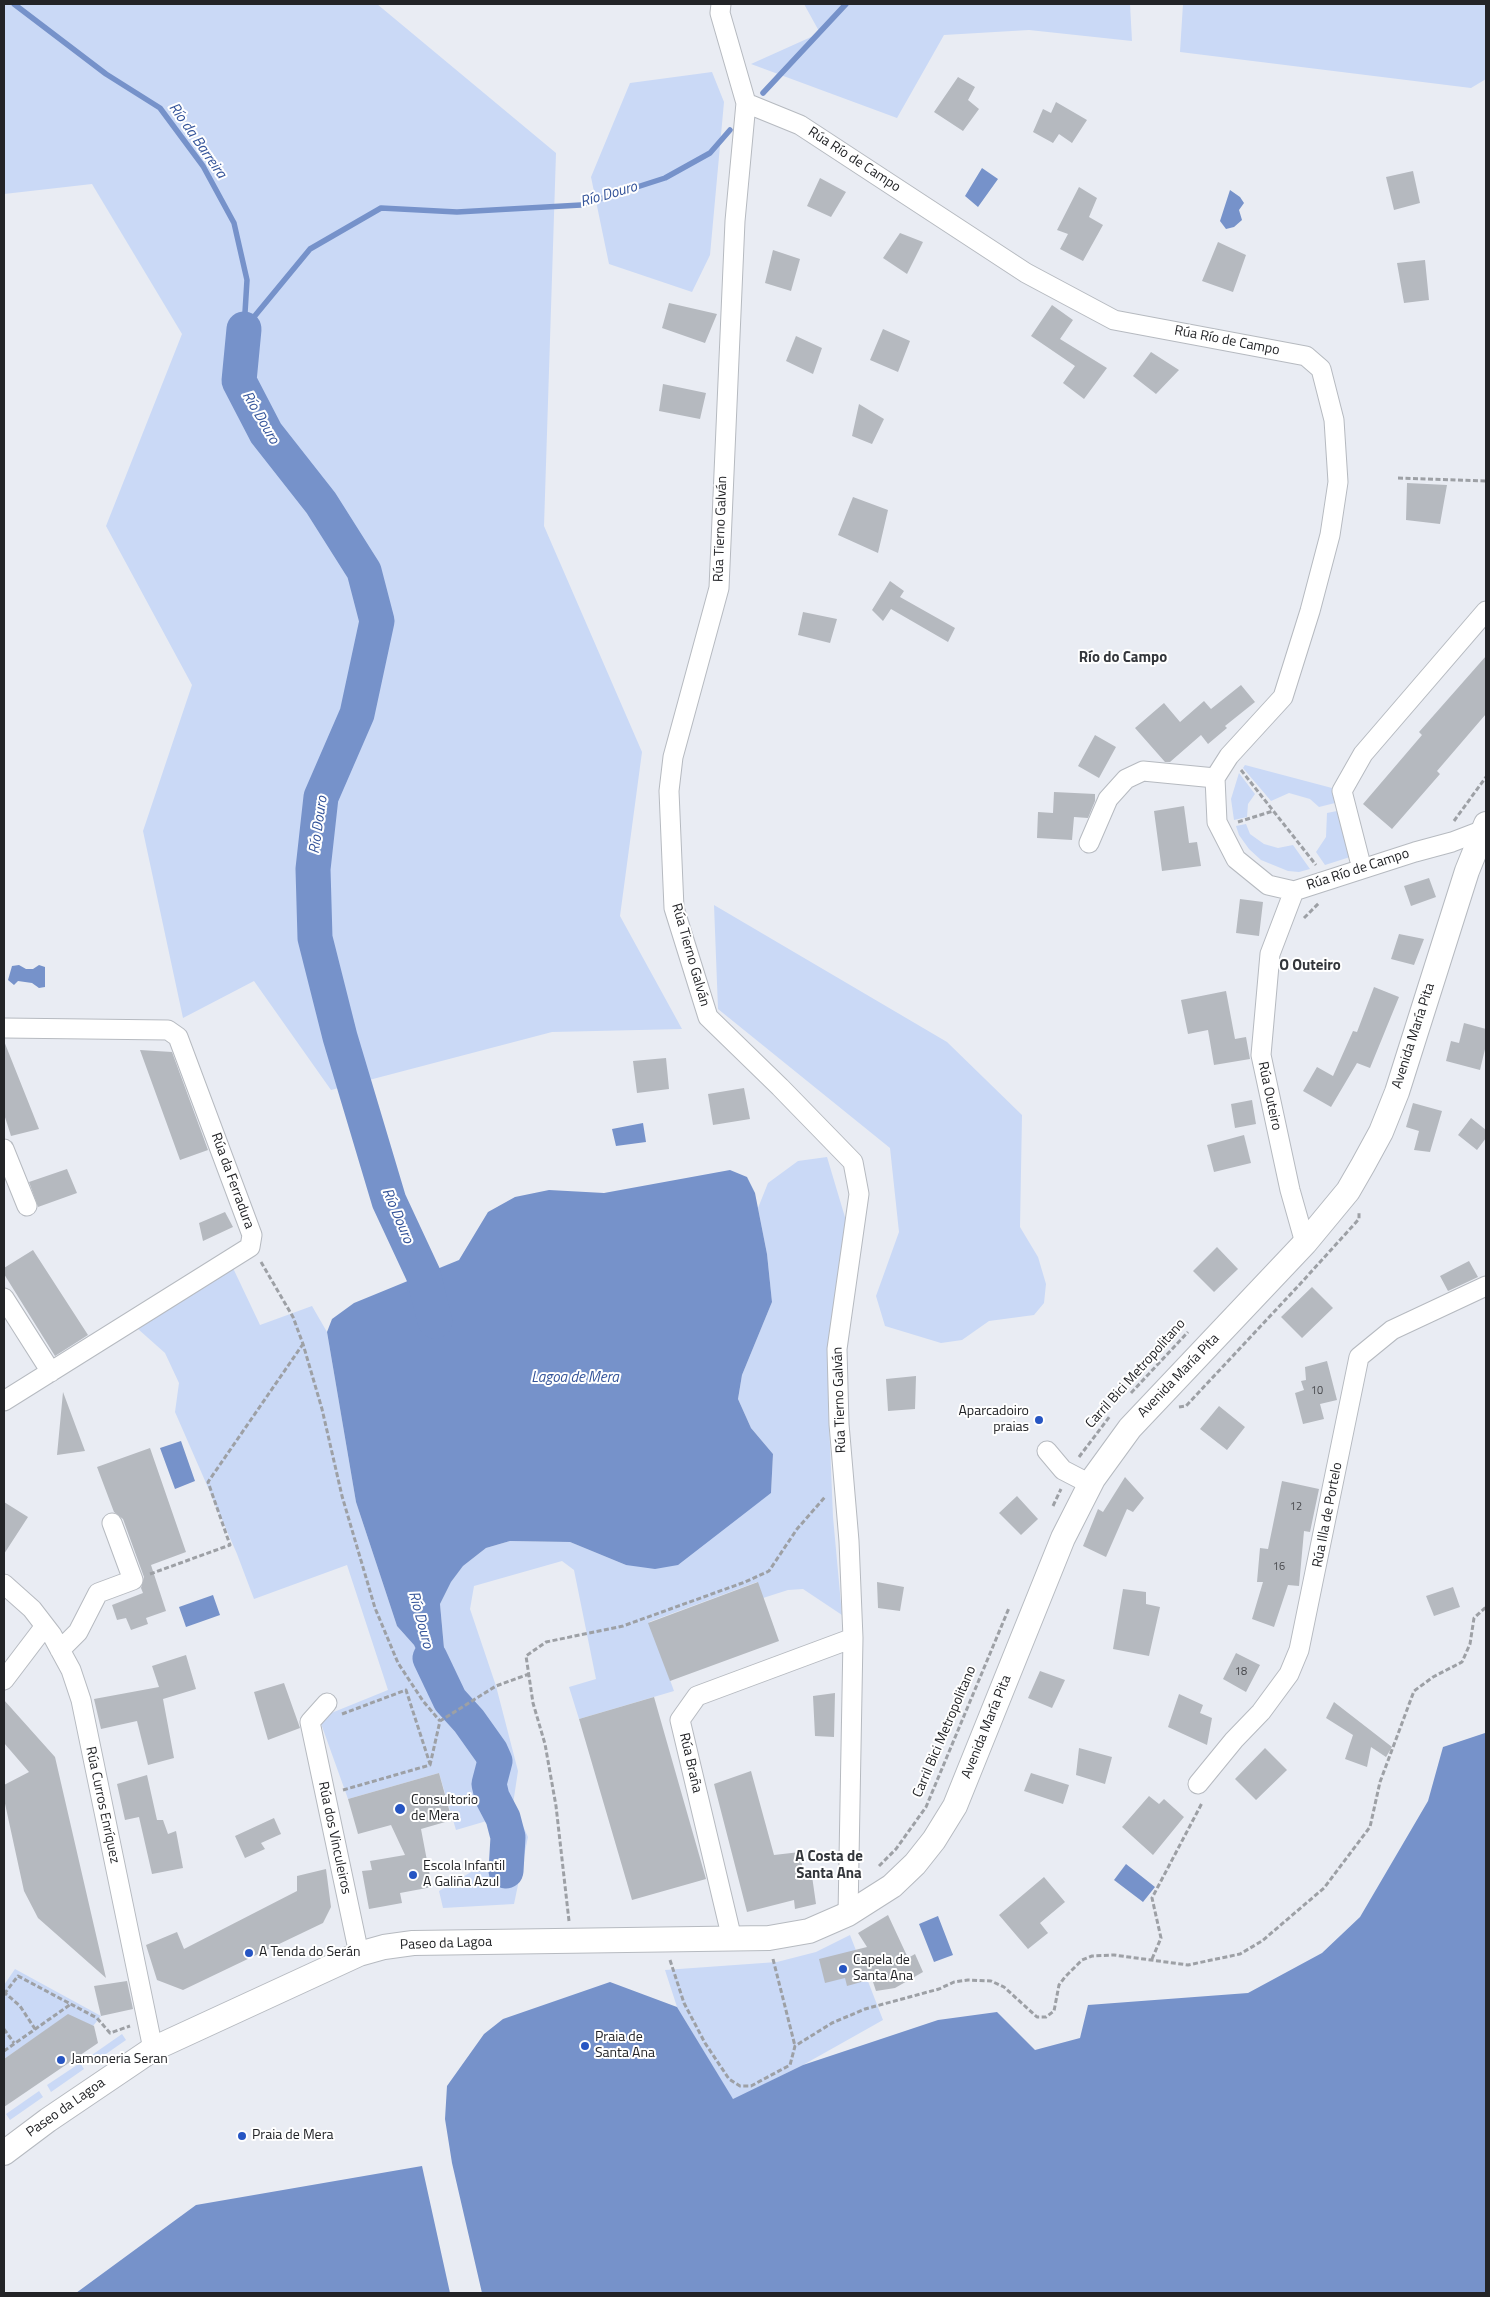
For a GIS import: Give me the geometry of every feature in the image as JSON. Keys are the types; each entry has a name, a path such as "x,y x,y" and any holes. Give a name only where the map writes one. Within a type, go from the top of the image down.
{"main road":[{"name":"Avenida María Pita","path":"848,1914 892,1886 915,1864 934,1840 954,1806 1063,1538 1090,1484 1130,1428 1305,1243 1348,1191 1381,1132 1397,1092 1467,871 1485,828"},
{"name":"Paseo da Lagoa","path":"4,2153 48,2120 153,2049 210,2021 359,1954 384,1947 413,1943 769,1938 809,1931 848,1914"}],"street":[{"name":"Rúa Tierno Galván","path":"721,4 720,13 746,102 735,221 719,588 673,756 669,791 674,908 708,1017 853,1162 859,1194 837,1349 853,1638 848,1914"},
{"name":"Rúa Río de Campo","path":"746,102 800,125 1026,273 1114,320 1306,356 1321,369 1334,420 1338,482 1330,536 1310,611 1283,697 1229,756 1215,778 1217,822 1236,859 1268,885 1294,891 1444,844 1485,828"},
{"path":"1362,869 1342,791 1363,754 1486,611"},
{"path":"1089,843 1108,799 1126,779 1143,771 1215,778"},
{"name":"Rúa Outeiro","path":"1294,891 1270,954 1261,1056 1290,1190 1305,1243"},
{"name":"Rúa da Ferradura","path":"4,1028 168,1030 178,1037 252,1235 250,1247 4,1401"},
{"path":"4,1148 27,1206"},
{"name":"Rúa Illa de Portelo","path":"1198,1784 1234,1740 1261,1712 1289,1674 1299,1650 1359,1357 1392,1330 1486,1286"},
{"path":"4,1298 51,1372"},
{"path":"1047,1451 1068,1474 1090,1484"},
{"path":"60,1650 78,1632 98,1593 132,1580 112,1523"},
{"name":"Rúa Curros Enríquez","path":"4,1584 32,1609 60,1650 71,1670 80,1700 153,2049"},
{"path":"4,1680 44,1626"},
{"name":"Rúa Braña","path":"732,1939 680,1720 697,1696 853,1638"},
{"path":"310,1724 327,1703"},
{"name":"Rúa dos Vinculeiros","path":"310,1724 359,1954"}],"path":[{"path":"1398,478 1486,481"},
{"path":"1229,756 1319,870"},
{"path":"1444,844 1448,828 1486,777"},
{"path":"1231,824 1273,811"},
{"path":"1303,920 1321,901"},
{"path":"250,1247 274,1282 293,1317 303,1344 322,1409 342,1496 375,1608 398,1663 440,1721"},
{"name":"Carril Bici Metropolitano","path":"1127,1398 1194,1327"},
{"path":"132,1580 230,1546 208,1482 303,1344"},
{"name":"Carril Bici Metropolitano","path":"1050,1513 1068,1474 1100,1427 1113,1412"},
{"path":"569,1921 556,1806 526,1656 546,1642 622,1626 745,1582 769,1571 796,1529 825,1497 842,1465"},
{"name":"Carril Bici Metropolitano","path":"878,1867 902,1842 926,1807 1011,1604"},
{"path":"795,2046 832,2023 864,2009 939,1989 954,1982 968,1980 991,1981 1004,1987 1037,2017 1046,2017 1054,2011 1060,1986 1072,1968 1082,1960 1092,1956 1114,1955 1188,1965 1240,1954 1262,1941 1324,1888 1370,1827 1380,1782 1414,1692 1433,1677 1462,1662 1470,1644 1474,1618 1486,1607"},
{"path":"430,1764 440,1721 496,1686 529,1674"},
{"path":"310,1724 414,1687"},
{"path":"406,1690 430,1764"},
{"path":"334,1793 430,1764"},
{"path":"1152,1959 1162,1938 1152,1898 1209,1789 1198,1784"},
{"path":"669,1957 684,2004 705,2043 729,2079 740,2086 751,2086 790,2065 795,2046 773,1956"},
{"path":"35,2029 20,2006 4,1994 18,1976 96,2018 110,2032 138,2024"},
{"path":"4,2051 71,2004"},
{"path":"4,2029 14,2043"}],"shaded area":[{"path":"4,4 377,4 556,153 544,526 642,752 620,916 682,1029 552,1032 331,1090 254,981 183,1018 143,831 192,685 106,526 182,334 92,184 4,194"},
{"path":"804,4 1130,4 1132,41 1029,30 944,35 897,118 751,64 820,33"},
{"path":"1183,4 1486,4 1486,79 1471,88 1180,52"},
{"path":"712,72 724,102 710,255 692,292 609,264 591,177 630,83"},
{"path":"1245,765 1332,788 1335,803 1319,807 1310,799 1289,793 1271,801 1243,768"},
{"path":"1239,773 1255,794 1248,804 1247,817 1234,820 1231,799"},
{"path":"1337,811 1350,857 1325,865 1316,852 1326,837 1327,813"},
{"path":"1246,824 1250,834 1264,844 1278,848 1293,845 1310,869 1299,872 1288,871 1261,860 1249,849 1239,835 1236,826"},
{"path":"714,905 947,1042 1022,1115 1020,1227 1038,1257 1046,1284 1044,1303 1034,1315 989,1321 962,1340 941,1343 885,1326 876,1296 899,1232 890,1148 718,1009"},
{"path":"827,1157 850,1234 841,1285 828,1397 833,1517 842,1615 803,1589 788,1590 763,1598 757,1582 649,1622 674,1691 579,1719 569,1687 596,1679 574,1570 562,1561 474,1586 470,1609 496,1686 518,1771 513,1804 528,1837 514,1904 443,1908 439,1891 493,1859 490,1820 456,1830 439,1773 348,1799 319,1718 388,1690 347,1565 254,1599 237,1554 175,1412 179,1383 165,1353 138,1329 233,1268 260,1325 312,1306 327,1332 356,1502 397,1626 414,1645 435,1689 454,1697 446,1670 440,1604 451,1582 463,1566 486,1548 510,1541 570,1542 626,1565 753,1506 771,1493 773,1454 751,1428 738,1399 742,1375 772,1302 767,1254 758,1208 768,1183 798,1161"},
{"path":"850,1935 883,2020 803,2065 733,2100 677,2007 665,1970 777,1962 816,1952"},
{"path":"15,1969 101,2016 93,2026 68,2015 4,2059 4,1985"},
{"path":"122,2034 126,2040 93,2063 89,2057"},
{"path":"80,2063 84,2069 51,2092 47,2085"},
{"path":"39,2091 43,2097 10,2120 6,2114"}],"water":[{"path":"982,168 998,179 978,207 965,196"},
{"path":"1230,190 1240,197 1244,203 1239,210 1242,220 1234,227 1226,229 1220,221"},
{"path":"19,965 26,969 33,969 39,965 45,967 45,987 39,988 32,983 18,981 14,985 8,980 12,966"},
{"path":"643,1123 646,1142 616,1146 612,1129"},
{"name":"Lagoa de Mera","path":"730,1170 747,1177 755,1193 767,1254 772,1302 742,1375 738,1399 751,1428 773,1454 771,1493 678,1565 655,1569 626,1565 570,1542 510,1541 486,1548 463,1566 451,1582 440,1604 446,1670 455,1697 447,1702 435,1689 414,1645 397,1626 356,1502 327,1332 332,1319 354,1303 459,1260 488,1212 515,1197 549,1190 604,1193"},
{"path":"181,1441 195,1481 175,1489 160,1448"},
{"path":"213,1595 220,1615 186,1627 179,1607"},
{"path":"1485,1733 1486,2293 482,2293 452,2163 445,2119 447,2086 484,2034 503,2019 610,1982 677,2007 733,2099 803,2065 938,2020 997,2012 1035,2050 1080,2038 1088,2005 1248,1993 1322,1953 1360,1917 1428,1801 1443,1747"},
{"path":"1126,1864 1155,1887 1143,1902 1114,1880"},
{"path":"938,1916 953,1955 934,1962 919,1924"},
{"path":"422,2166 450,2293 76,2293 196,2205"}],"building":[{"path":"958,77 975,87 968,100 979,109 963,131 934,112"},
{"path":"1056,102 1087,120 1072,143 1059,134 1053,143 1033,132 1043,109 1051,113"},
{"path":"1413,171 1420,203 1394,210 1386,177"},
{"path":"820,178 846,192 831,217 807,206"},
{"path":"1079,187 1097,198 1089,217 1103,225 1083,261 1060,249 1068,234 1057,230"},
{"path":"900,233 923,242 907,274 883,258"},
{"path":"1218,242 1246,255 1233,292 1202,281"},
{"path":"773,250 800,259 791,291 765,283"},
{"path":"1425,260 1429,300 1404,303 1397,263"},
{"path":"669,303 717,314 705,343 662,328"},
{"path":"1052,305 1073,320 1060,339 1107,368 1084,399 1063,383 1075,366 1031,336"},
{"path":"883,329 910,341 898,372 870,360"},
{"path":"796,336 822,348 813,374 786,361"},
{"path":"1151,352 1179,370 1156,394 1133,376"},
{"path":"663,384 706,393 700,419 659,411"},
{"path":"859,404 884,419 872,444 852,436"},
{"path":"1407,483 1447,485 1440,524 1406,520"},
{"path":"853,497 888,510 878,553 838,535"},
{"path":"890,581 904,591 900,597 955,628 948,642 891,609 883,621 872,610"},
{"path":"803,612 837,619 830,643 798,635"},
{"path":"1486,656 1486,714 1437,771 1440,774 1392,829 1363,804 1422,735 1419,732"},
{"path":"1241,685 1255,702 1225,726 1227,728 1208,744 1201,735 1170,762 1165,762 1135,728 1164,703 1180,722 1204,701 1211,709"},
{"path":"1095,735 1116,747 1099,778 1078,766"},
{"path":"1054,792 1095,794 1095,801 1088,818 1074,817 1072,840 1037,838 1038,812 1053,813"},
{"path":"1184,806 1189,843 1197,842 1201,866 1162,871 1154,811"},
{"path":"1429,878 1436,897 1411,906 1404,886"},
{"path":"1240,899 1263,902 1259,936 1236,933"},
{"path":"1399,934 1424,939 1414,965 1391,959"},
{"path":"1374,987 1399,997 1370,1068 1357,1063 1331,1107 1303,1091 1317,1067 1333,1076 1353,1031 1357,1032"},
{"path":"1226,991 1235,1039 1246,1037 1250,1059 1214,1065 1208,1030 1188,1034 1181,1000"},
{"path":"1464,1023 1486,1029 1486,1045 1480,1070 1446,1061 1451,1041 1459,1043"},
{"path":"4,1041 39,1129 11,1136 4,1114"},
{"path":"140,1050 172,1052 208,1150 180,1160"},
{"path":"666,1058 669,1089 637,1093 633,1061"},
{"path":"744,1088 750,1119 713,1125 708,1094"},
{"path":"1252,1100 1256,1124 1235,1128 1231,1104"},
{"path":"1413,1103 1442,1111 1430,1152 1414,1150 1419,1131 1406,1127"},
{"path":"1471,1118 1486,1130 1486,1138 1477,1150 1458,1135"},
{"path":"1244,1135 1251,1163 1214,1172 1207,1145"},
{"path":"67,1169 77,1193 38,1207 29,1182"},
{"path":"225,1212 233,1227 203,1241 199,1223"},
{"path":"1217,1247 1238,1269 1214,1292 1193,1271"},
{"path":"33,1250 88,1335 55,1356 4,1274 4,1268"},
{"path":"1469,1261 1478,1277 1448,1291 1440,1276"},
{"path":"1312,1287 1333,1308 1302,1338 1281,1317"},
{"path":"1327,1361 1337,1400 1320,1404 1324,1419 1303,1424 1295,1393 1304,1390 1301,1381 1306,1380 1305,1367"},
{"path":"916,1376 915,1409 888,1411 886,1379"},
{"path":"63,1392 85,1451 57,1455"},
{"path":"1219,1406 1245,1427 1227,1450 1200,1429"},
{"path":"150,1448 186,1552 151,1565 166,1611 146,1618 148,1624 131,1630 126,1618 117,1620 112,1605 143,1593 141,1588 144,1577 123,1519 114,1512 97,1467"},
{"path":"1125,1477 1144,1498 1133,1512 1127,1509 1106,1557 1083,1546 1098,1509 1103,1512"},
{"path":"1282,1481 1319,1489 1310,1532 1304,1531 1299,1586 1288,1585 1274,1627 1252,1619 1263,1582 1257,1582 1260,1548 1268,1549"},
{"path":"1017,1496 1038,1519 1021,1535 999,1513"},
{"path":"4,1502 28,1517 4,1554"},
{"path":"758,1582 779,1641 670,1681 648,1623"},
{"path":"877,1582 904,1587 900,1611 878,1608"},
{"path":"1453,1587 1460,1607 1434,1616 1426,1596"},
{"path":"1123,1589 1146,1592 1146,1604 1160,1607 1149,1656 1113,1649"},
{"path":"1236,1653 1260,1665 1246,1692 1223,1679"},
{"path":"186,1655 196,1689 163,1699 174,1758 148,1765 137,1721 101,1729 94,1699 159,1687 152,1666"},
{"path":"1040,1671 1065,1680 1052,1708 1028,1698"},
{"path":"284,1683 300,1728 268,1740 254,1692"},
{"path":"835,1693 834,1737 815,1736 813,1696"},
{"path":"1179,1694 1203,1705 1200,1713 1212,1718 1207,1745 1168,1727"},
{"path":"654,1697 706,1879 632,1900 579,1719"},
{"path":"4,1700 55,1757 106,1978 38,1918 24,1891 4,1799 4,1785 29,1772 4,1743"},
{"path":"1334,1702 1392,1747 1386,1757 1371,1747 1367,1767 1345,1759 1353,1735 1326,1718"},
{"path":"1079,1748 1112,1757 1105,1784 1076,1775"},
{"path":"1265,1748 1287,1770 1256,1800 1235,1779"},
{"path":"751,1771 774,1855 800,1852 804,1878 812,1876 816,1904 795,1909 794,1900 747,1912 714,1784"},
{"path":"439,1773 452,1820 421,1829 432,1887 400,1893 402,1903 369,1909 362,1871 372,1870 370,1861 405,1855 391,1825 358,1834 348,1799"},
{"path":"1031,1773 1069,1785 1063,1804 1024,1791"},
{"path":"147,1775 157,1820 163,1820 168,1834 176,1831 183,1868 152,1874 139,1817 125,1820 117,1784"},
{"path":"1149,1796 1159,1804 1164,1799 1184,1817 1153,1855 1122,1827"},
{"path":"274,1818 281,1834 261,1843 265,1849 245,1858 235,1836"},
{"path":"326,1869 331,1907 323,1923 183,1990 157,1980 146,1945 177,1932 184,1949 297,1891 297,1876"},
{"path":"1044,1877 1065,1902 1040,1923 1048,1933 1028,1949 999,1915"},
{"path":"888,1915 908,1958 915,1954 923,1972 895,1988 876,1991 872,1979 847,1986 845,1978 825,1983 819,1959 867,1947 858,1933"},
{"path":"127,1981 133,2009 101,2016 94,1986"},
{"path":"68,2014 94,2026 98,2043 4,2107 4,2059"}],"waterway":[{"name":"Río da Barreira","path":"14,4 106,74 160,108 203,166 234,223 247,280 244,329"},
{"name":"Río Douro","path":"763,93 846,4"},
{"name":"Río Douro","path":"244,329 310,249 381,208 457,212 581,205 665,178 710,153 730,130"},
{"name":"Río Douro","path":"244,329 239,381 266,433 321,503 364,571 377,621 357,714 321,797 313,869 315,938 340,1037 389,1201 423,1274 435,1321"},
{"name":"Río Douro","path":"430,1658 450,1700 469,1721 491,1752 495,1761 489,1784 492,1797 503,1818 508,1837 506,1871"}],"place":[{"name":"Aparcadoiro praias","path":"1039,1420"},
{"name":"Consultorio de Mera","path":"400,1809"},
{"name":"Escola Infantil A Galiña Azul","path":"413,1875"},
{"name":"A Tenda do Serán","path":"249,1953"},
{"name":"Capela de Santa Ana","path":"843,1969"},
{"name":"Praia de Santa Ana","path":"585,2046"},
{"name":"Jamoneria Seran","path":"61,2060"},
{"name":"Praia de Mera","path":"242,2136"}],"district":[{"name":"Río do Campo","path":"1123,658"},
{"name":"O Outeiro","path":"1310,966"},
{"name":"A Costa de Santa Ana","path":"829,1866"}]}
